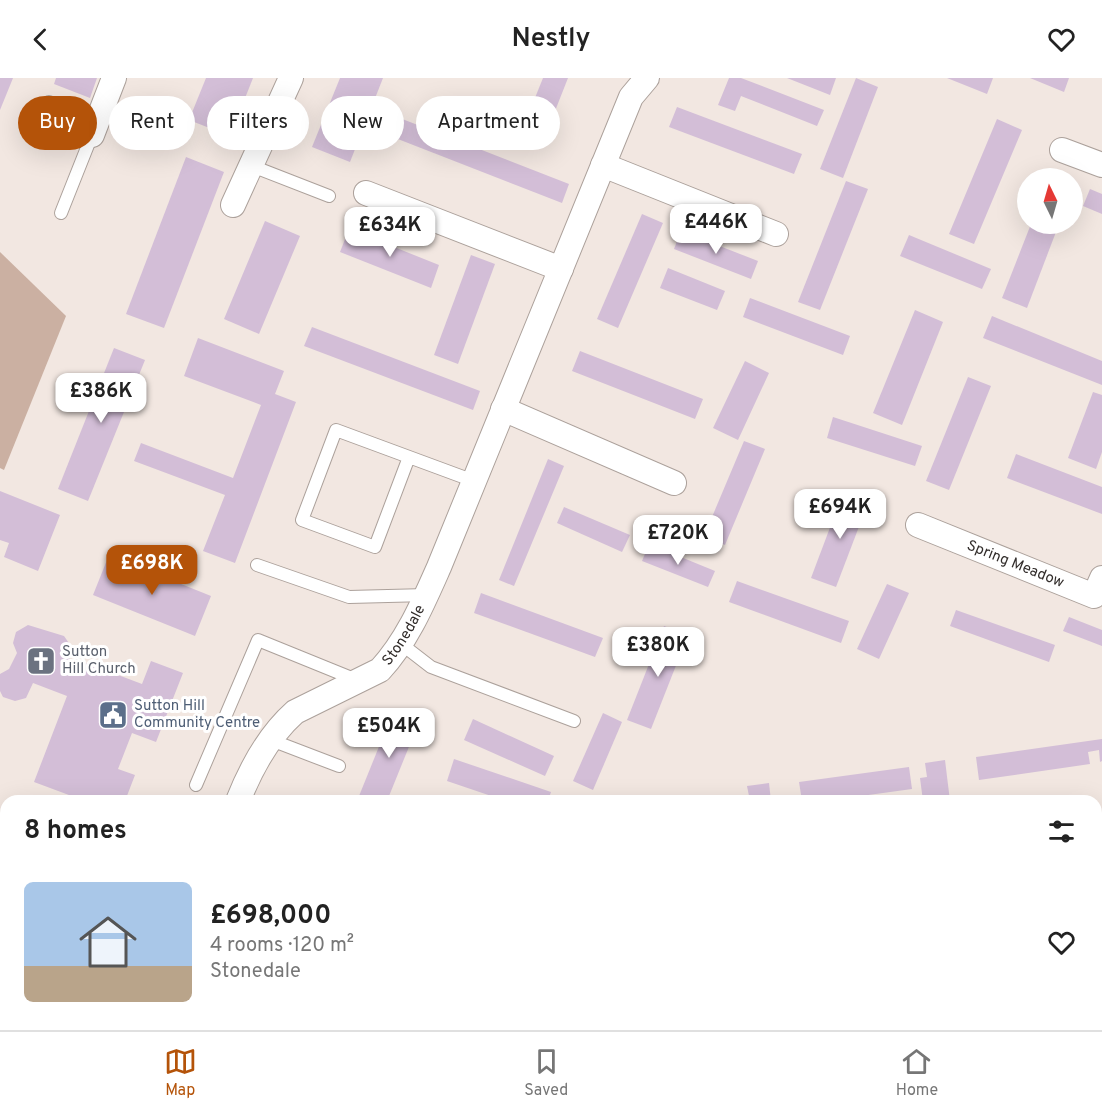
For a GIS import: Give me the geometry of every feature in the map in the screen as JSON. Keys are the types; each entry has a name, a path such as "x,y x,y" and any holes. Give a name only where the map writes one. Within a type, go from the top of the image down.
{"street":[{"path":"97,123 114,78"},
{"path":"233,205 291,78"},
{"name":"Stonedale","path":"240,795 251,768 283,722 295,712 380,670 400,643 427,595 631,97 646,78"},
{"path":"1062,150 1102,165"},
{"path":"603,165 776,234"},
{"path":"366,193 561,269"},
{"path":"503,409 674,483"},
{"name":"Spring Meadow","path":"918,525 1094,596 1102,578"}],"lane":[{"path":"61,213 86,150"},
{"path":"252,166 329,196"},
{"path":"409,457 375,547 302,520 336,430 474,481"},
{"path":"257,565 349,597 427,595"},
{"path":"196,785 258,640 361,681"},
{"path":"400,643 431,667 574,721"},
{"path":"271,740 339,766"}],"shaded area":[{"path":"0,252 66,316 4,470 0,468"}],"building":[{"path":"0,78 13,78 0,110"},
{"path":"56,78 97,78 91,96 85,96 54,84"},
{"path":"206,78 253,78 246,96 207,96 207,127 195,122 195,105"},
{"path":"340,78 383,78 376,96 333,96"},
{"path":"543,78 568,78 560,98 560,96 536,96"},
{"path":"729,78 741,78 824,110 817,126 741,96 735,111 718,105"},
{"path":"787,78 836,78 830,95"},
{"path":"856,78 878,87 843,178 820,169"},
{"path":"947,78 993,78 987,94"},
{"path":"1030,78 1069,78 1064,92"},
{"path":"677,107 802,154 794,174 669,127"},
{"path":"997,119 1022,130 974,244 949,234"},
{"path":"404,120 416,124 416,146 404,141"},
{"path":"321,125 321,150 355,150 350,162 312,147"},
{"path":"426,150 482,150 569,184 562,203"},
{"path":"186,157 224,172 164,328 126,314"},
{"path":"846,181 868,189 820,310 798,302"},
{"path":"1090,189 1102,194 1102,214 1083,206"},
{"path":"642,214 663,223 618,328 597,319"},
{"path":"265,221 300,236 259,334 224,319"},
{"path":"349,229 439,265 431,288 340,252"},
{"path":"681,231 758,261 751,279 674,249"},
{"path":"1027,234 1055,234 1027,308 1002,298"},
{"path":"909,235 991,269 982,289 900,256"},
{"path":"471,255 495,264 458,364 434,355"},
{"path":"668,268 725,291 717,310 660,288"},
{"path":"750,298 850,336 843,355 743,317"},
{"path":"915,310 943,322 902,425 873,413"},
{"path":"992,316 1102,361 1102,385 983,338"},
{"path":"312,327 480,391 473,410 304,346"},
{"path":"198,338 284,371 275,394 296,402 235,563 203,551 225,495 134,461 141,443 233,478 261,405 184,376"},
{"path":"114,348 145,360 88,501 58,489"},
{"path":"580,351 703,399 695,419 572,371"},
{"path":"745,361 769,373 738,440 713,428"},
{"path":"968,377 991,386 949,490 926,481"},
{"path":"1093,392 1102,395 1102,452 1096,469 1068,458"},
{"path":"833,417 922,446 915,466 827,438"},
{"path":"744,441 765,449 725,545 704,536"},
{"path":"1016,454 1102,487 1102,514 1007,478"},
{"path":"548,459 564,466 514,586 499,580"},
{"path":"0,491 60,515 38,571 4,557 9,543 0,540"},
{"path":"843,493 868,503 836,587 811,578"},
{"path":"564,507 630,535 622,552 557,523"},
{"path":"649,544 715,571 708,587 642,561"},
{"path":"109,555 211,596 195,636 93,595"},
{"path":"737,581 849,621 841,643 729,602"},
{"path":"887,584 909,593 879,659 857,649"},
{"path":"481,593 603,638 595,657 474,613"},
{"path":"956,610 1055,645 1049,662 950,626"},
{"path":"1069,617 1102,630 1102,646 1063,631"},
{"name":"Sutton Hill Community Centre","path":"28,625 64,636 73,649 66,669 76,673 81,661 142,684 151,661 183,673 156,742 132,733 118,769 135,775 127,795 69,795 34,782 67,696 33,683 26,698 15,701 3,697 0,691 0,674 9,669 17,653 13,643 16,632"},
{"path":"664,626 688,635 651,729 627,720"},
{"path":"393,712 419,722 389,795 359,795"},
{"path":"603,713 622,722 593,790 573,781"},
{"path":"473,719 554,756 545,776 464,740"},
{"path":"1102,739 1102,761 1100,762 1099,750 1088,752 1090,764 979,780 976,757"},
{"path":"454,759 551,792 550,795 488,795 447,781"},
{"path":"945,760 949,795 922,795 920,778 927,777 925,763"},
{"path":"909,767 912,789 868,795 801,795 799,782"},
{"path":"769,783 770,795 749,795 747,786"}],"place":[{"name":"Sutton Hill Church","path":"41,661"},
{"name":"Sutton Hill Community Centre","path":"113,715"}]}
